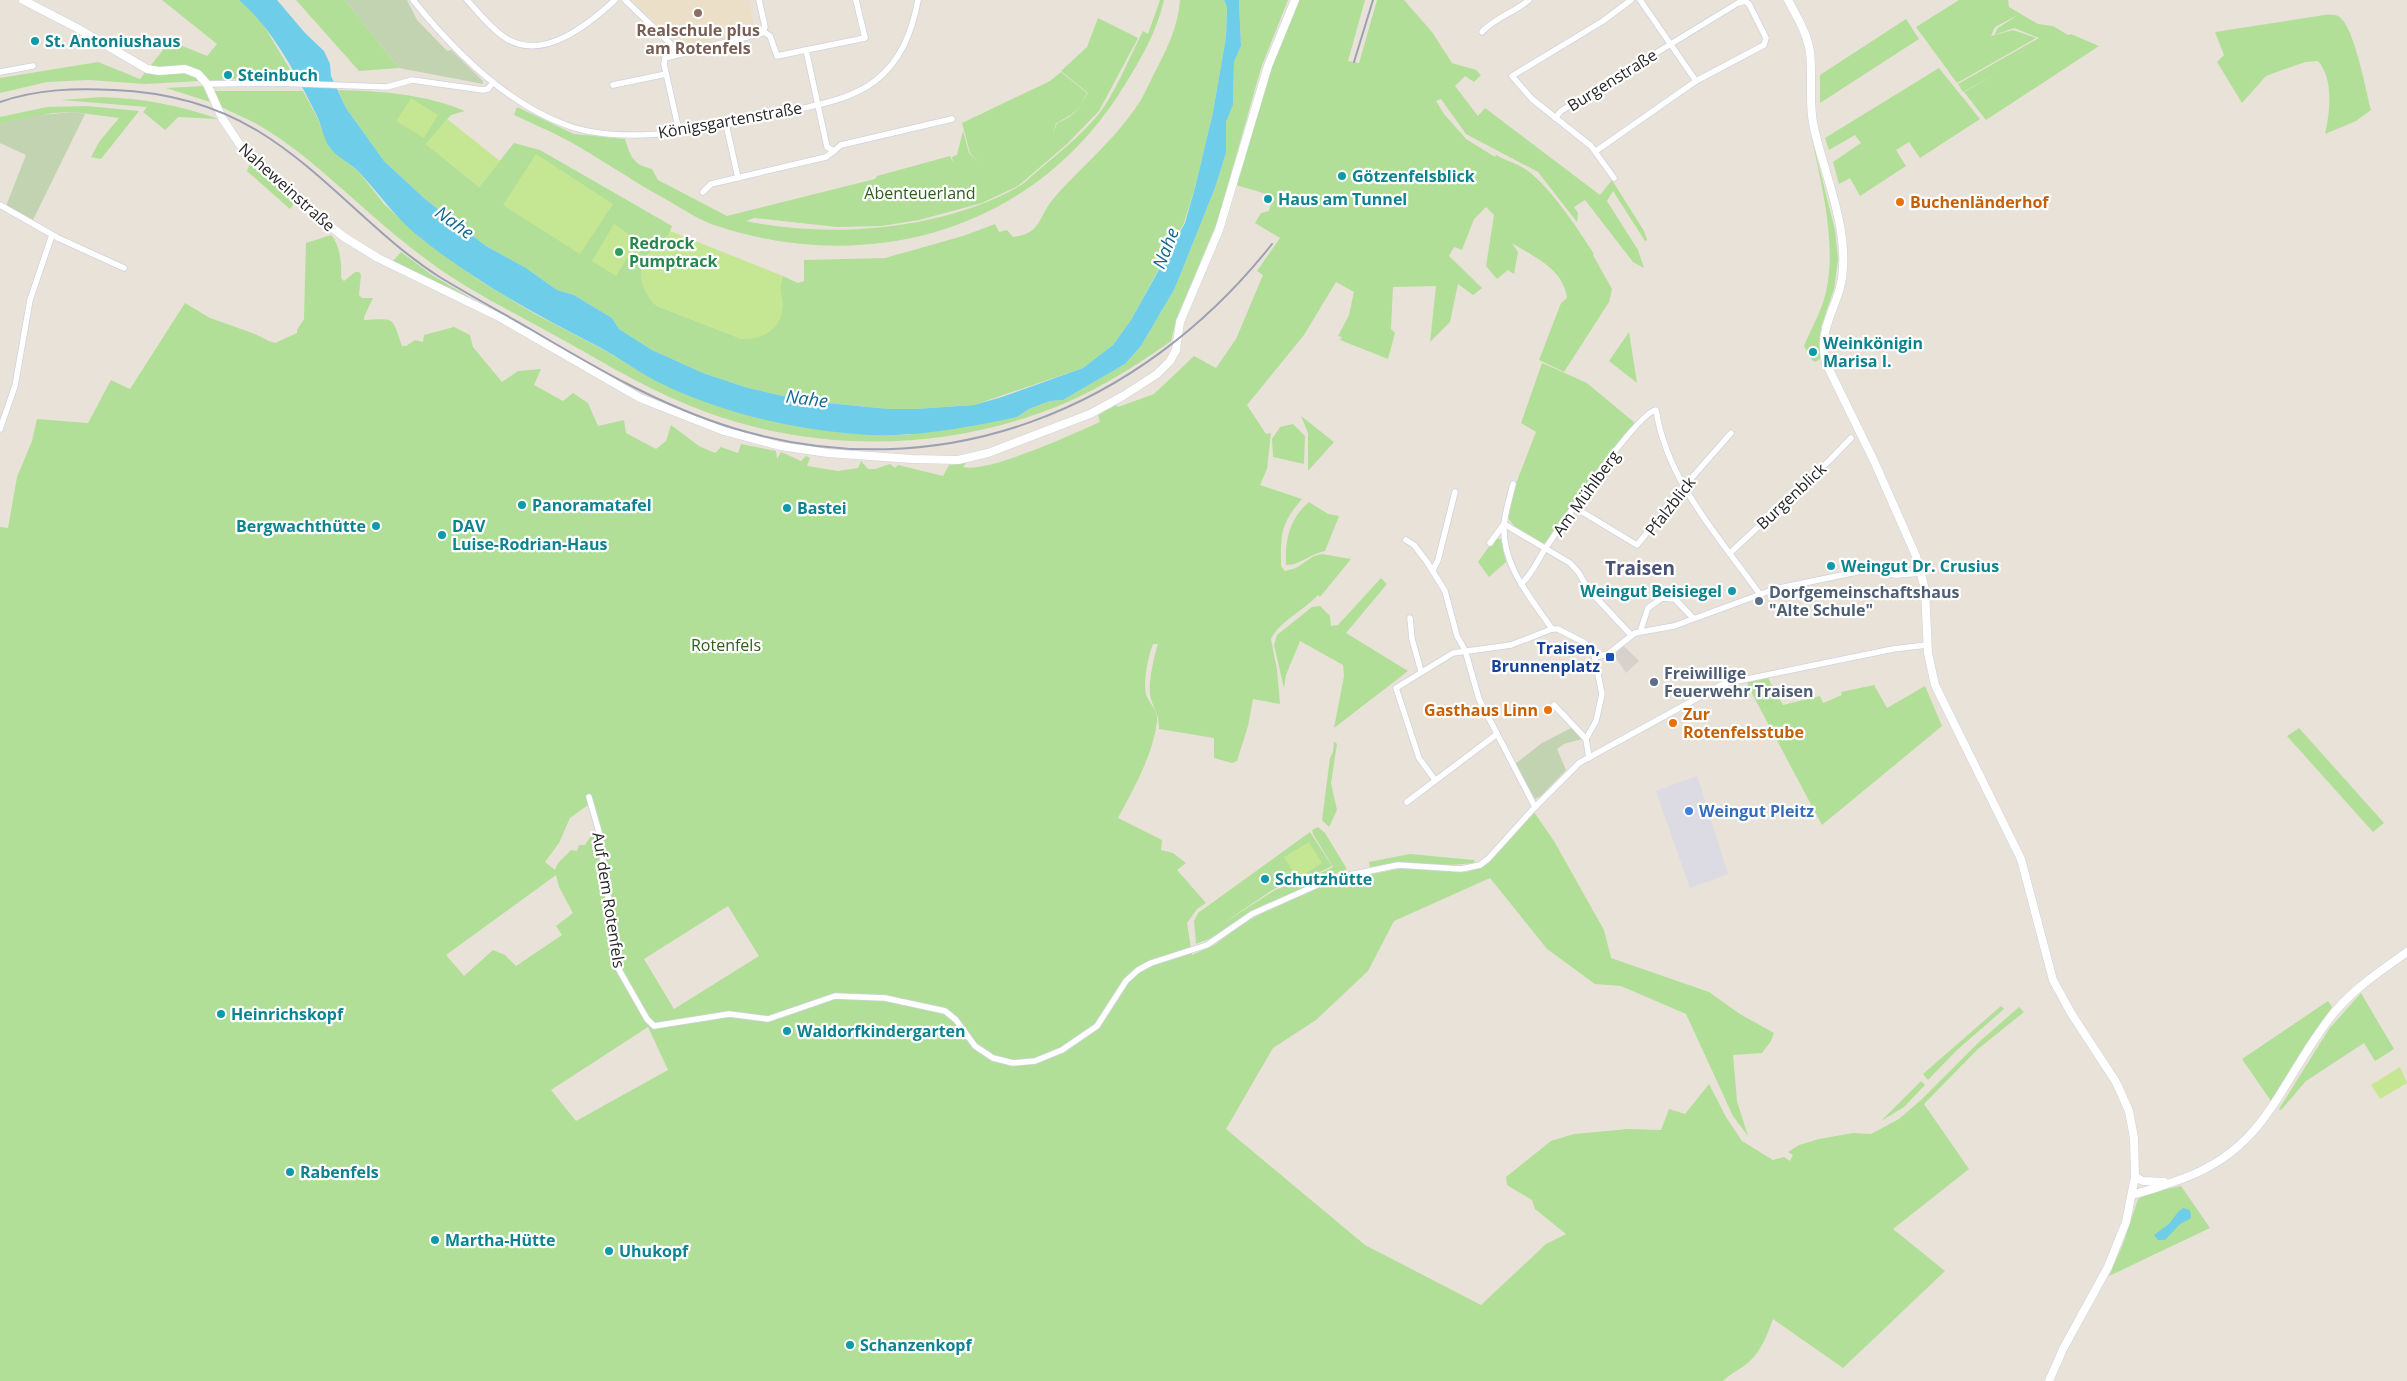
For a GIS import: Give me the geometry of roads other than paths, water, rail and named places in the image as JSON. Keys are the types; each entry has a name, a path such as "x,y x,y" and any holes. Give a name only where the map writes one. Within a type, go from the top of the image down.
{"main road":[{"path":"23,0 63,20 147,69 154,71 190,70 198,74 207,84"},
{"name":"Naheweinstraße","path":"207,84 226,126 246,152 331,228 367,252 501,318 640,398 724,431 780,446 828,453 944,460 988,453 1110,404 1157,374 1174,356 1180,322 1219,230 1268,66 1295,0"},
{"path":"1788,0 1805,35 1809,49 1811,112 1835,206 1843,257 1841,286 1824,332 1823,347 1826,363 1835,385 1876,464 1922,573 1926,602 1927,645 1930,666 1938,695 2020,859 2054,980 2071,1013 2116,1082 2129,1111 2134,1138 2135,1177 2133,1194 2117,1249 2063,1349 2049,1381"},
{"path":"2133,1194 2194,1176 2218,1163 2243,1143 2272,1108 2312,1042 2338,1008 2372,977 2407,952"},
{"path":"2135,1177 2152,1182 2176,1181"}],"street":[{"name":"Königsgartenstraße","path":"413,0 437,27 493,82 542,115 569,126 615,134 679,131 726,124 818,105 846,97 862,89 885,72 896,60 909,34 918,0"},
{"path":"467,0 508,39 531,46 564,37 594,18 615,0"},
{"path":"625,0 673,46 676,54"},
{"path":"759,0 765,27 764,32"},
{"path":"764,32 770,36 774,52 778,56 865,38 856,0"},
{"path":"1482,32 1488,26 1510,14 1529,0"},
{"path":"1614,178 1596,151 1532,99 1512,76 1603,21 1631,0"},
{"path":"1596,151 1696,81 1640,0"},
{"name":"Burgenstraße","path":"1555,118 1590,93 1745,1 1749,4 1766,38 1766,42 1761,47 1696,81"},
{"path":"679,131 664,61 668,56 764,32"},
{"path":"806,50 827,147 834,151"},
{"path":"0,72 34,66"},
{"path":"613,85 666,74"},
{"path":"207,84 380,86 419,80 484,90 488,89 493,82"},
{"path":"703,192 712,184 826,157 841,145 952,119"},
{"path":"726,124 738,178"},
{"path":"0,205 52,235 124,268"},
{"path":"0,429 15,386 30,300 52,235"},
{"name":"Am Mühlberg","path":"1521,584 1574,507 1638,423 1651,411 1656,410 1667,453 1685,486"},
{"name":"Pfalzblick","path":"1574,507 1637,545 1731,433"},
{"name":"Burgenblick","path":"1730,552 1830,460 1851,438"},
{"path":"1513,484 1504,524 1508,553 1521,584 1552,629"},
{"path":"1685,486 1704,519 1759,593"},
{"path":"1433,570 1438,560 1455,492"},
{"path":"1490,543 1504,524"},
{"path":"1504,524 1570,563 1588,589 1631,635"},
{"path":"1406,540 1414,545 1433,570 1445,591 1457,636 1465,650 1479,699 1535,807 1577,765 1723,684 1883,650 1927,645"},
{"path":"1595,656 1608,654 1631,635 1664,629 1759,593 1866,570 1896,575 1922,573"},
{"path":"1640,632 1648,608 1662,598 1675,599 1693,618"},
{"path":"1410,618 1412,639 1421,671"},
{"path":"1436,780 1420,758 1396,688 1449,654 1465,650 1511,645 1552,629 1564,631 1585,643 1592,648 1595,656 1602,694 1596,721 1586,739"},
{"path":"1554,705 1586,739 1589,758"},
{"path":"1407,802 1497,734"},
{"name":"Auf dem Rotenfels","path":"589,797 599,832 618,968 647,1019 654,1026 729,1014 768,1019 830,997 885,998 915,1006 941,1009 953,1016 970,1041 987,1055 1013,1063 1040,1060 1062,1050 1097,1026 1126,981 1144,966 1207,945 1252,914 1336,878 1398,865 1450,869 1480,865 1514,832 1535,807"}],"water":[{"path":"239,0 277,0 305,33 324,51 330,64 331,76 346,108 384,161 425,199 486,246 526,268 557,290 574,295 612,318 619,329 652,350 703,373 748,388 806,401 889,409 974,405 1002,397 1083,368 1113,345 1131,320 1185,223 1213,112 1226,37 1227,7 1224,0 1239,0 1241,46 1234,62 1233,105 1226,122 1226,153 1215,188 1175,288 1141,346 1125,364 1063,400 1050,401 1029,409 1017,417 917,434 876,435 831,432 779,423 727,409 677,391 654,380 601,348 509,298 464,270 413,232 360,173 331,149 318,118 284,54 263,25"},
{"path":"2183,1208 2190,1210 2191,1218 2179,1225 2165,1240 2158,1240 2154,1235 2169,1224"}],"railway":[{"path":"1354,62 1373,0"},
{"path":"0,102 28,94 57,90 133,91 189,101 224,114 258,131 282,147 327,183 392,241 438,276 580,358 630,385 706,419 733,428 810,445 886,449 960,441 1031,422 1098,392 1162,352 1220,302 1272,244"}],"place":[{"name":"Realschule plus am Rotenfels","path":"698,13"},
{"name":"St. Antoniushaus","path":"35,41"},
{"name":"Steinbuch","path":"228,75"},
{"name":"Götzenfelsblick","path":"1342,176"},
{"name":"Haus am Tunnel","path":"1268,199"},
{"name":"Buchenländerhof","path":"1900,202"},
{"name":"Redrock Pumptrack","path":"619,252"},
{"name":"Weinkönigin Marisa I.","path":"1813,352"},
{"name":"Panoramatafel","path":"522,505"},
{"name":"Bastei","path":"787,508"},
{"name":"Bergwachthütte","path":"376,526"},
{"name":"DAV Luise-Rodrian-Haus","path":"442,535"},
{"name":"Weingut Dr. Crusius","path":"1831,566"},
{"name":"Weingut Beisiegel","path":"1732,591"},
{"name":"Dorfgemeinschaftshaus \"Alte Schule\"","path":"1759,601"},
{"name":"Traisen, Brunnenplatz","path":"1610,657"},
{"name":"Freiwillige Feuerwehr Traisen","path":"1654,682"},
{"name":"Gasthaus Linn","path":"1548,710"},
{"name":"Zur Rotenfelsstube","path":"1673,723"},
{"name":"Weingut Pleitz","path":"1689,811"},
{"name":"Schutzhütte","path":"1265,879"},
{"name":"Heinrichskopf","path":"221,1014"},
{"name":"Waldorfkindergarten","path":"787,1031"},
{"name":"Rabenfels","path":"290,1172"},
{"name":"Martha-Hütte","path":"435,1240"},
{"name":"Uhukopf","path":"609,1251"},
{"name":"Schanzenkopf","path":"850,1345"}],"district":[{"name":"Traisen","path":"1640,568"}],"park label":[{"name":"Abenteuerland","path":"920,193"},
{"name":"Rotenfels","path":"726,645"}],"water label":[{"name":"Nahe","path":"455,222"},
{"name":"Nahe","path":"1165,248"},
{"name":"Nahe","path":"807,398"}]}
